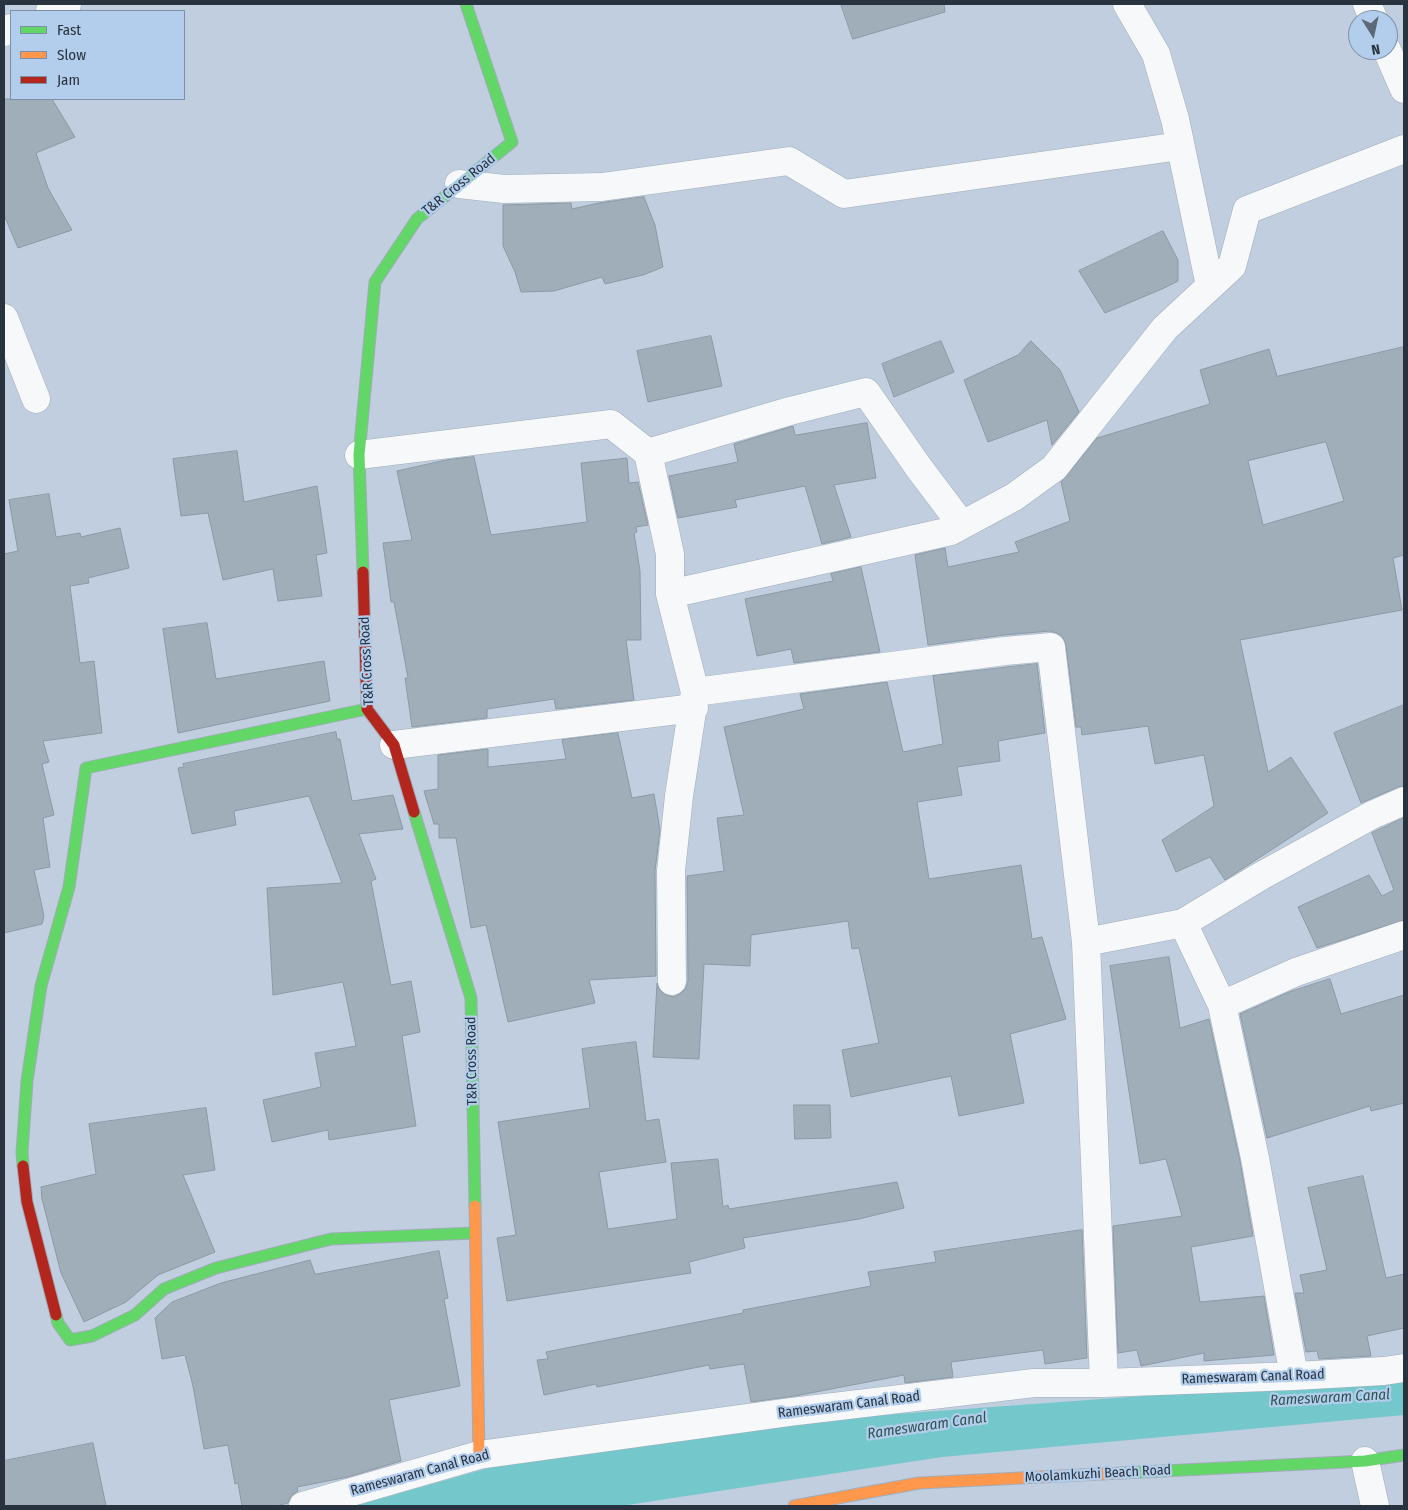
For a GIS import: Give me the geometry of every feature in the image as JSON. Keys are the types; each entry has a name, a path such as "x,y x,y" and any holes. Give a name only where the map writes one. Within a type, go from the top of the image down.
{"street":[{"path":"53,10 68,4"},
{"name":"T&R Cross Road","path":"466,4 512,142 417,219 375,282 359,455 367,709 394,745 471,998 479,1455"},
{"path":"1127,4 1156,54 1175,119 1210,286"},
{"path":"1391,60 1404,89"},
{"path":"460,184 504,189 602,187 789,161 844,194 1180,146"},
{"path":"670,594 951,531 1014,497 1054,468 1165,328 1232,266 1247,210 1404,148"},
{"path":"4,318 36,399"},
{"path":"648,453 790,411 866,392 919,468 962,525"},
{"path":"359,455 611,424 648,453 670,554 670,594 694,700 679,796 671,871 672,981"},
{"path":"394,745 1005,651 1051,647 1086,942 1104,1383"},
{"path":"367,709 86,768 70,887 41,986 27,1081 22,1152 28,1202 58,1323 70,1340 92,1336 109,1328 135,1315 164,1289 216,1268 331,1238 475,1233"},
{"path":"1086,942 1182,923 1261,876 1355,824 1404,801"},
{"path":"1182,923 1222,1005 1255,1158 1294,1376"},
{"path":"1222,1005 1296,972 1404,935"},
{"name":"Rameswaram Canal Road","path":"303,1506 479,1455 790,1412 1034,1383 1104,1383 1294,1376 1384,1371 1404,1368"},
{"name":"Moolamkuzhi Beach Road","path":"794,1506 919,1483 1364,1461 1404,1455"},
{"path":"1364,1461 1375,1506"}],"water":[{"name":"Rameswaram Canal","path":"1404,1377 1404,1415 942,1457 621,1506 354,1506 492,1467 855,1417"}],"building":[{"path":"841,4 944,4 945,12 853,39"},
{"path":"4,99 53,100 75,137 36,153 48,188 72,230 18,248 4,215"},
{"path":"644,197 655,225 663,267 643,275 605,284 602,277 554,291 521,292 515,272 503,246 503,205 571,203 572,209"},
{"path":"1163,231 1178,260 1178,281 1105,313 1079,271"},
{"path":"711,336 722,386 648,402 637,351"},
{"path":"941,341 954,372 894,397 882,364"},
{"path":"1031,341 1060,370 1079,412 1052,445 1047,420 988,442 964,380 1018,355"},
{"path":"1404,347 1404,555 1393,558 1402,610 1240,640 1268,772 1291,757 1328,813 1225,880 1210,857 1176,872 1162,840 1214,806 1204,755 1155,764 1148,726 1082,735 1081,727 1076,727 1066,645 1063,637 1057,633 1050,631 1004,635 928,645 915,555 945,548 948,567 1019,552 1015,542 1070,521 1061,482 1097,438 1210,404 1200,370 1269,349 1277,376","holes":["1326,442 1344,501 1263,525 1248,461"]},
{"path":"867,423 876,478 834,485 851,537 822,544 805,486 735,500 737,507 678,518 669,476 738,462 734,444 793,426 795,435"},
{"path":"237,451 244,502 317,486 327,553 316,555 322,596 278,601 273,569 223,580 208,513 181,516 173,459"},
{"path":"474,457 491,535 587,522 581,463 627,458 629,483 638,482 648,525 636,527 637,532 634,533 640,571 641,640 626,640 634,700 556,709 554,699 487,709 487,718 412,727 405,678 408,678 394,602 391,602 383,543 412,540 397,471 446,460"},
{"path":"49,494 56,537 80,533 81,537 120,528 129,568 88,578 89,583 70,586 80,663 94,661 102,733 43,741 49,762 42,764 54,815 43,818 50,867 34,870 44,916 42,924 4,933 4,554 18,551 9,500"},
{"path":"861,567 880,652 794,663 791,649 757,656 745,599 833,581 831,574"},
{"path":"207,623 216,679 324,661 330,701 178,733 163,629"},
{"path":"1037,664 1045,733 998,741 1000,761 957,767 962,795 917,802 929,879 1021,865 1032,939 1042,937 1066,1019 1010,1034 1024,1103 959,1116 951,1076 851,1097 842,1050 879,1043 859,948 852,949 848,921 751,935 750,966 704,964 699,1059 653,1057 657,983 659,989 664,994 673,997 680,994 686,988 688,981 687,876 724,871 717,818 744,815 724,727 804,709 800,694 887,682 903,752 943,744 933,676"},
{"path":"1404,705 1404,786 1361,803 1334,733"},
{"path":"336,732 337,739 340,739 352,801 393,795 403,829 359,834 376,879 371,881 391,985 411,981 420,1032 402,1036 416,1126 329,1140 328,1130 272,1142 263,1100 321,1087 315,1053 356,1046 343,982 273,995 267,888 342,883 309,796 234,811 236,825 192,834 178,768 184,767 183,764"},
{"path":"618,733 632,798 654,794 660,830 655,871 656,976 589,980 595,1003 508,1022 486,925 471,928 456,838 439,838 439,824 434,824 424,791 438,789 438,755 488,749 488,767 566,759 562,740"},
{"path":"1404,818 1404,920 1317,948 1298,907 1369,875 1382,896 1394,890 1372,833"},
{"path":"1169,957 1180,1028 1209,1019 1240,1161 1253,1236 1191,1247 1200,1302 1264,1296 1274,1355 1204,1361 1204,1353 1141,1366 1137,1350 1118,1353 1113,1226 1182,1216 1166,1159 1140,1164 1110,966"},
{"path":"1330,979 1341,1014 1404,995 1404,1103 1371,1111 1370,1106 1267,1138 1240,1014 1289,992"},
{"path":"636,1042 646,1121 659,1119 666,1162 599,1172 608,1229 677,1219 671,1163 718,1159 723,1207 728,1205 729,1209 897,1182 904,1208 859,1219 743,1238 745,1248 689,1262 691,1273 507,1301 497,1238 516,1235 498,1122 590,1108 582,1049"},
{"path":"794,1105 830,1105 831,1138 795,1139"},
{"path":"206,1108 215,1170 183,1175 215,1252 158,1275 126,1302 84,1322 61,1273 42,1199 41,1187 96,1174 89,1124"},
{"path":"1363,1176 1386,1278 1404,1274 1404,1328 1367,1336 1371,1356 1319,1359 1317,1351 1306,1352 1295,1293 1304,1293 1300,1275 1327,1270 1308,1188"},
{"path":"1082,1230 1087,1358 1045,1364 1043,1350 951,1362 953,1377 905,1383 904,1375 795,1396 751,1402 744,1364 710,1369 709,1365 597,1387 596,1384 544,1395 537,1360 548,1359 546,1352 743,1313 743,1310 871,1286 868,1272 936,1262 934,1252"},
{"path":"439,1251 448,1298 444,1299 460,1386 389,1400 401,1461 348,1477 297,1487 298,1491 291,1496 288,1503 276,1506 242,1506 238,1483 235,1484 228,1445 204,1449 193,1386 185,1355 162,1359 155,1318 172,1302 221,1283 310,1260 315,1274"},
{"path":"93,1443 106,1506 4,1506 4,1461"}],"traffic: fast":[{"path":"363,572 359,455 375,282 417,219 512,142 466,4"},
{"path":"23,1166 22,1152 27,1081 41,986 69,887 86,768 367,709"},
{"path":"414,812 471,998 475,1206"},
{"path":"56,1315 58,1323 70,1340 92,1336 135,1315 164,1289 216,1268 331,1239 475,1233"},
{"path":"1122,1473 1365,1461 1404,1455"}],"traffic: slow":[{"path":"475,1206 479,1455"},
{"path":"794,1506 919,1483 1122,1473"}],"traffic: jam":[{"path":"363,572 367,709 394,745 414,812"},
{"path":"23,1166 27,1202 56,1315"}]}
